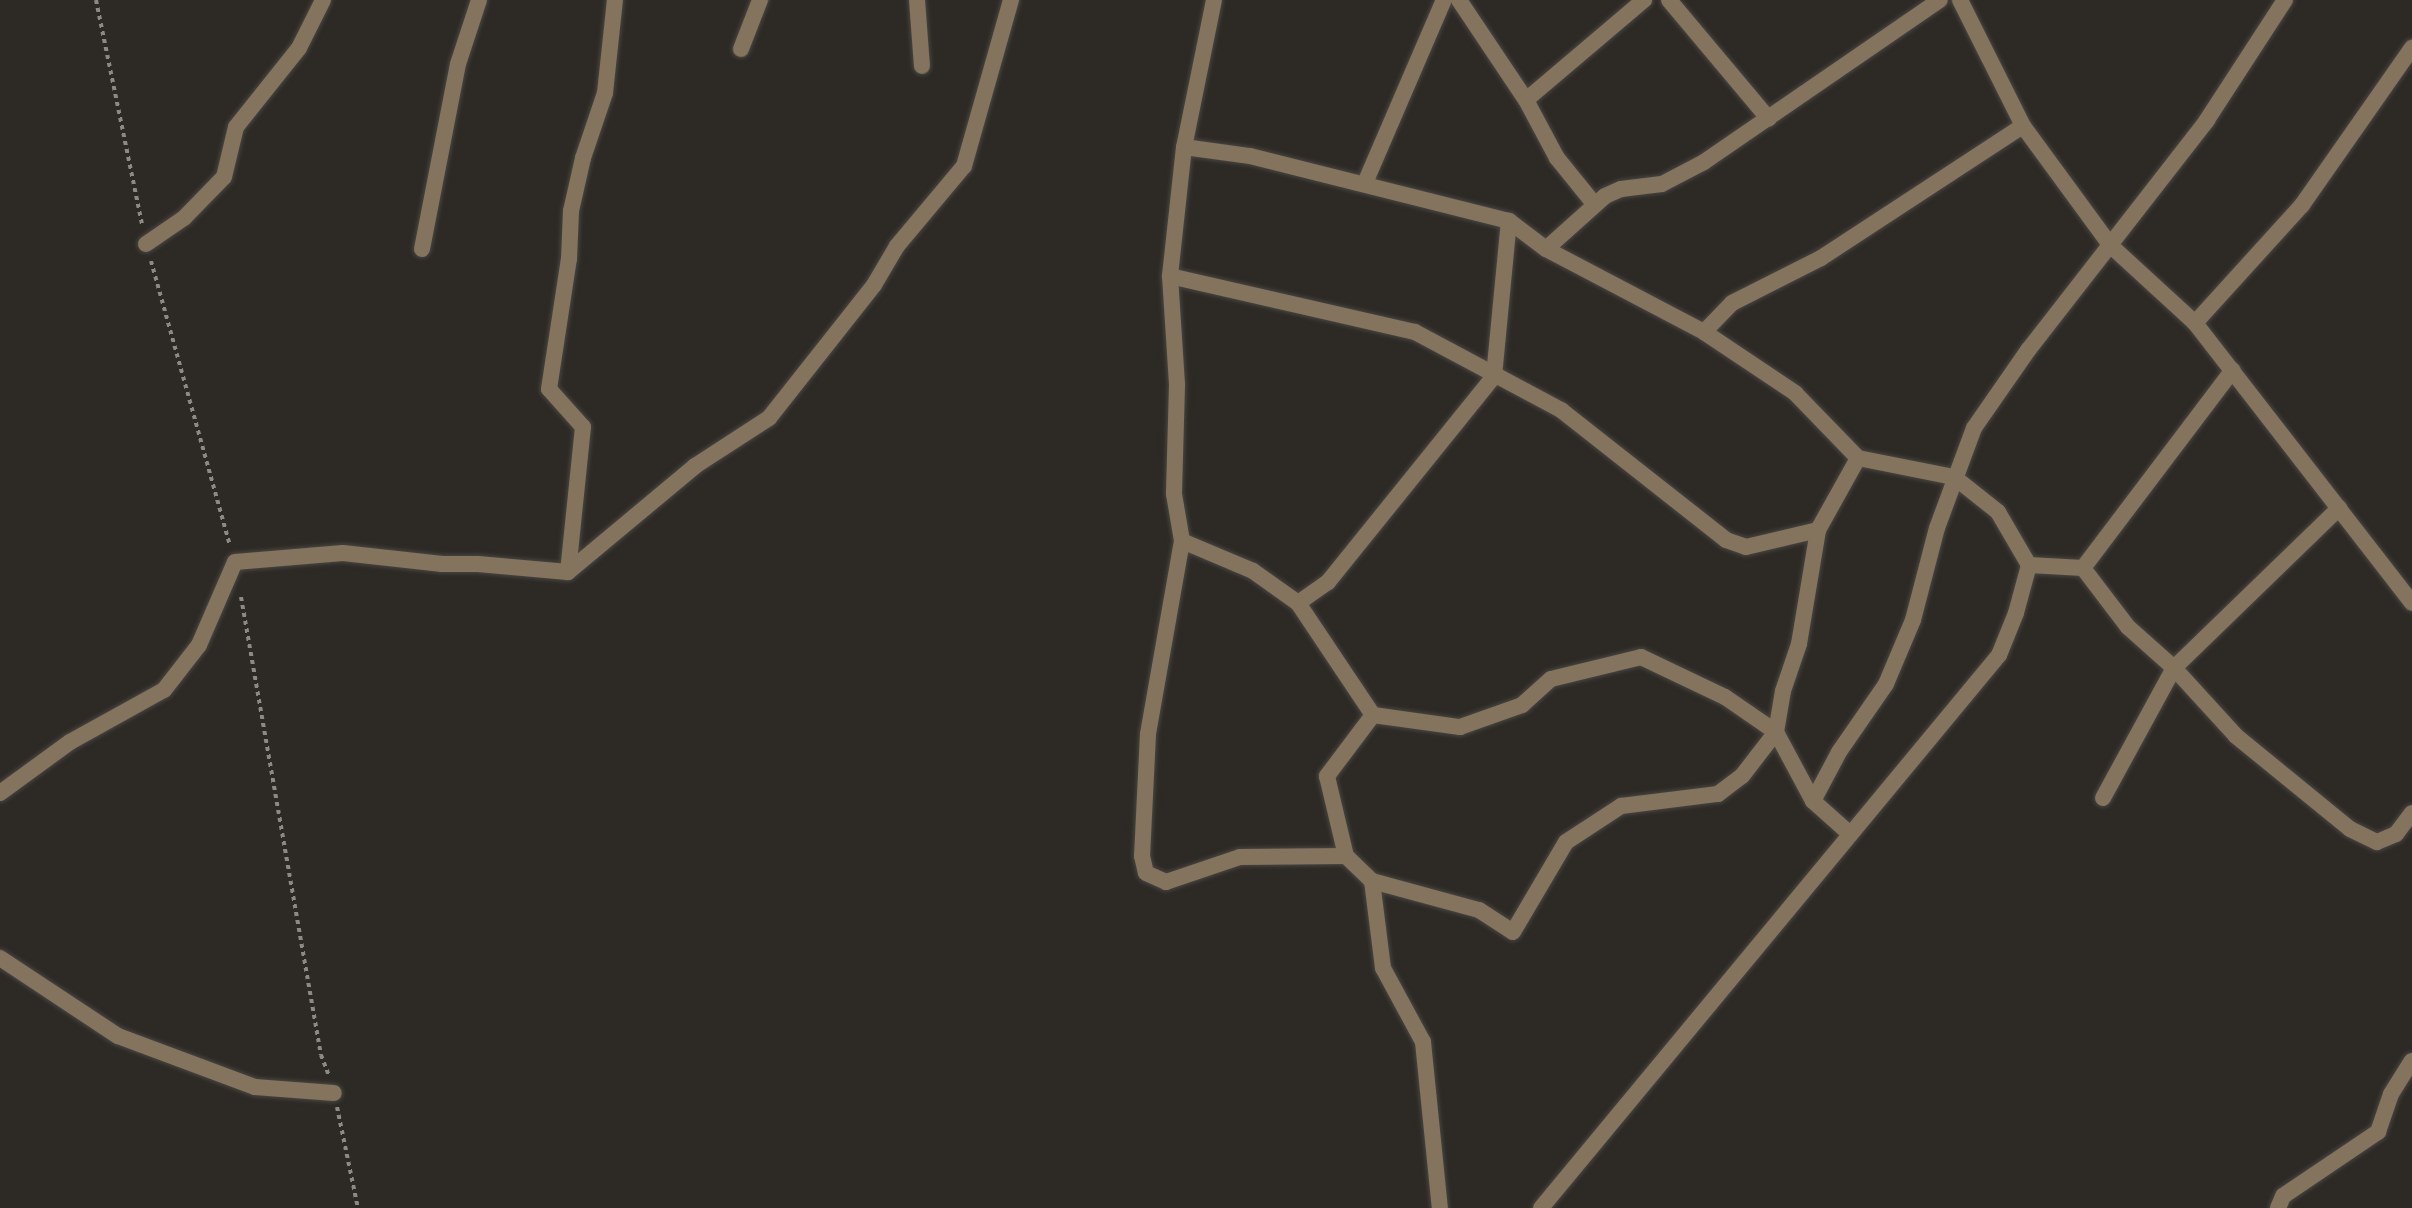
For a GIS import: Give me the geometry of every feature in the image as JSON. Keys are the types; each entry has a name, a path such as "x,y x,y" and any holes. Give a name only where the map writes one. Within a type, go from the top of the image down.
{"street":[{"path":"146,244 184,218 224,177 236,127 299,48 323,0"},
{"path":"422,249 458,64 479,0"},
{"path":"568,572 583,427 549,389 569,259 571,211 583,158 605,93 615,0"},
{"path":"741,49 760,0"},
{"path":"917,0 922,66"},
{"path":"0,793 70,742 164,690 199,645 235,562 343,553 442,564 568,572 695,466 769,418 874,285 897,246 964,166 1011,0"},
{"path":"1214,0 1184,147 1170,276 1177,385 1174,494 1182,541 1148,734 1142,856 1146,873 1166,882 1240,857 1346,856"},
{"path":"1365,183 1444,0"},
{"path":"1459,0 1526,100 1557,158 1595,205"},
{"path":"1526,100 1644,0"},
{"path":"1669,0 1769,119"},
{"path":"1546,249 1595,205 1621,189 1662,184 1686,172 1769,119 1940,0"},
{"path":"1960,0 2023,126 2110,245 2195,323 2412,603"},
{"path":"1813,801 1839,752 1891,671 1913,620 1954,477 1982,417 2207,120 2285,0"},
{"path":"2195,323 2302,205 2412,48"},
{"path":"1704,332 1732,303 1821,258 2023,126"},
{"path":"1184,147 1250,156 1509,221 1546,249 1704,332 1795,393 1858,458 1954,477 1998,512 2029,565 2016,613 1999,655 1541,1208"},
{"path":"1298,603 1328,582 1494,376 1509,221"},
{"path":"1170,276 1415,332 1561,410 1726,540 1746,547 1818,530"},
{"path":"2083,568 2233,370"},
{"path":"1373,715 1327,776 1346,856 1372,881 1479,910 1513,932 1566,842 1621,806 1718,794 1742,776 1776,732 1783,691 1799,644 1818,530 1858,458"},
{"path":"2103,798 2174,668 2339,508"},
{"path":"1182,541 1253,571 1298,603 1373,715 1460,727 1522,705 1551,679 1641,657 1725,697 1776,732 1813,801 1850,834"},
{"path":"2029,565 2083,568 2128,627 2174,668 2236,736 2350,829 2377,842 2396,834 2412,813"},
{"path":"1372,881 1383,968 1423,1042 1440,1208"},
{"path":"0,958 118,1036 255,1087 334,1093"},
{"path":"2278,1208 2283,1196 2378,1132 2391,1094 2412,1061"}]}
